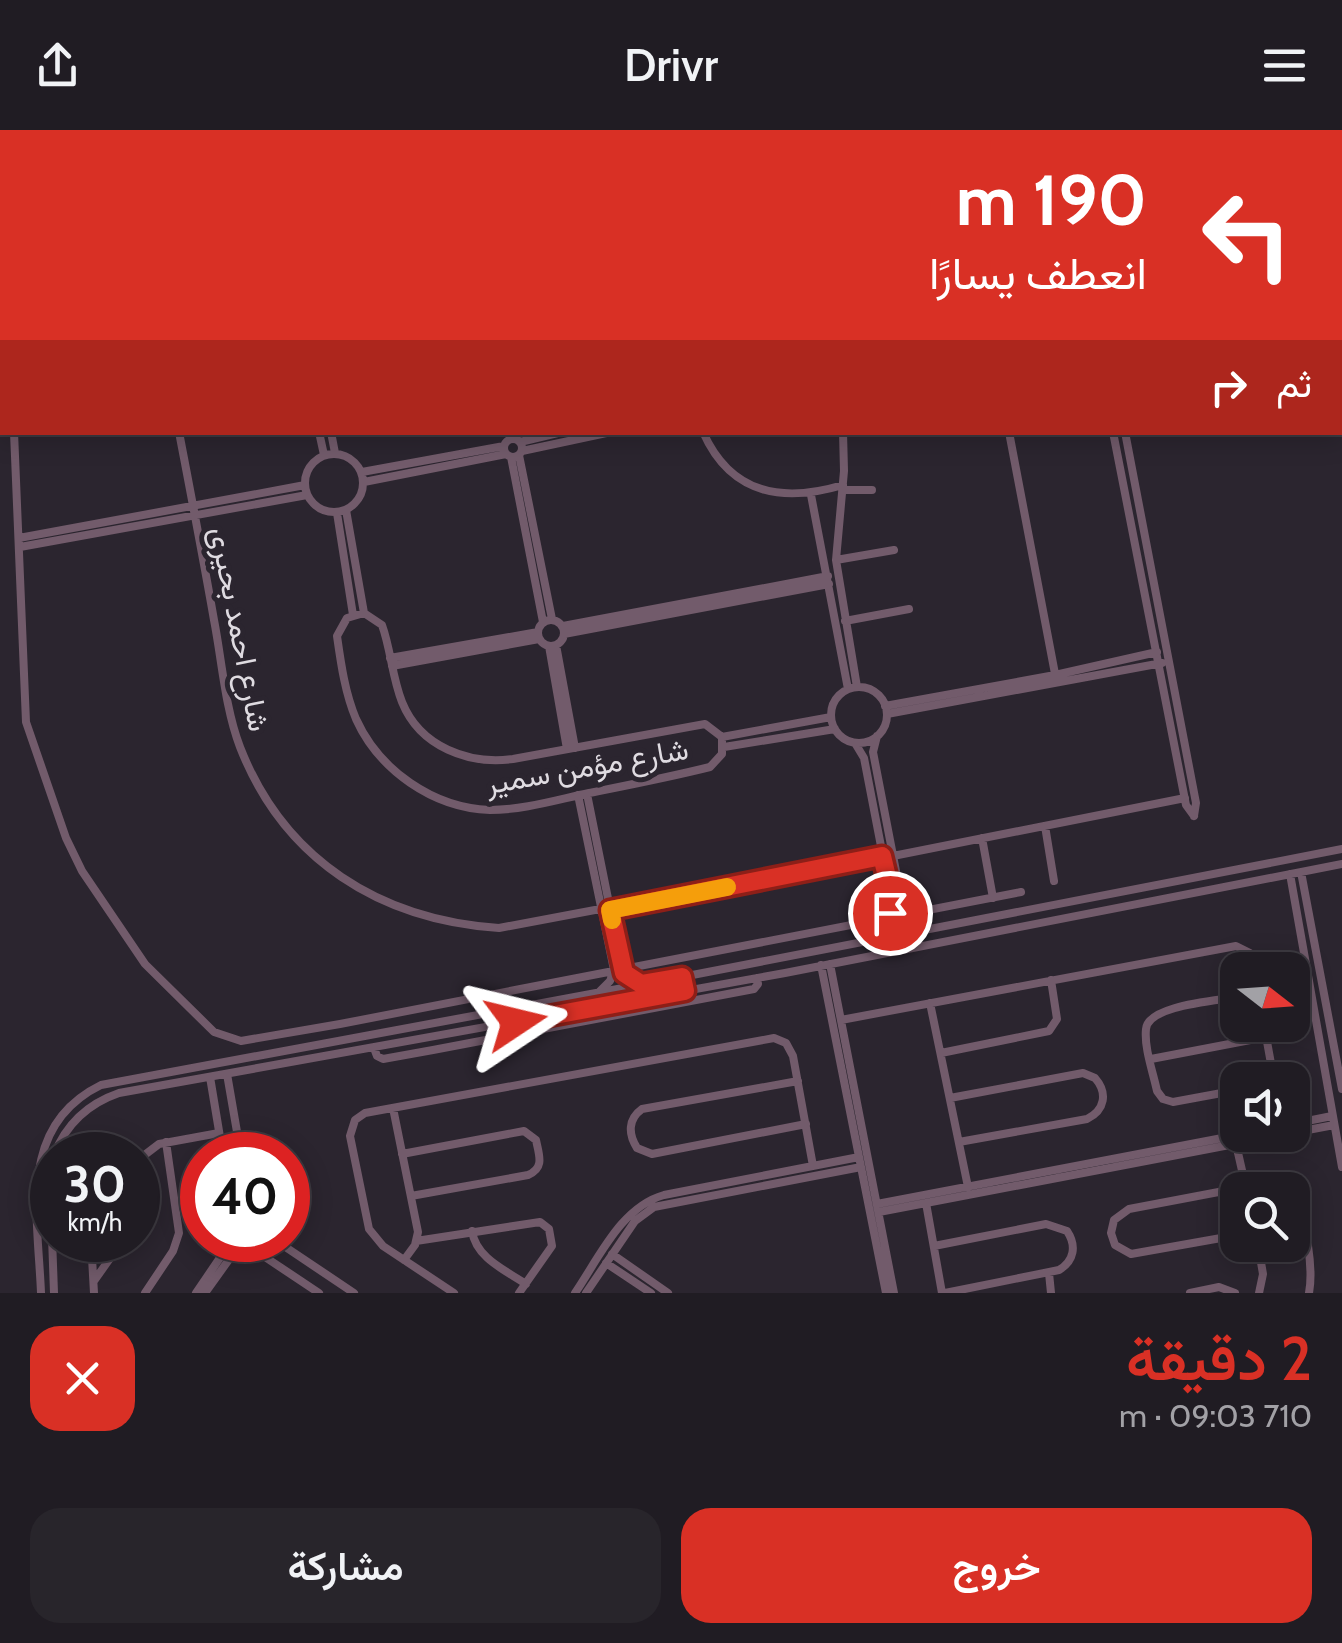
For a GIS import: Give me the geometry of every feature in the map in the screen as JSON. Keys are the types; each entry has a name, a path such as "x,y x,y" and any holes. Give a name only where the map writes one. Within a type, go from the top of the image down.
{"street":[{"path":"14,435 26,722 66,838 100,902 134,949 172,993 222,1037 251,1040 1021,892"},
{"name":"شارع احمد بحيرى","path":"180,435 239,744 274,812 308,850 351,884 382,902 439,921 510,927 882,856"},
{"path":"320,435 324,455"},
{"path":"331,435 335,453"},
{"path":"363,477 551,435"},
{"path":"513,445 588,435"},
{"path":"704,435 723,465 745,482 770,492 811,495 843,488 872,490"},
{"path":"843,435 836,560 853,688"},
{"path":"1010,435 1056,680"},
{"path":"1114,435 1196,804 1194,816 1185,798 1164,662"},
{"path":"1125,435 1161,651"},
{"path":"513,445 547,621 538,635"},
{"path":"335,453 351,458 363,477 359,499 341,511 319,508 307,495 304,484 308,470 324,455 335,453"},
{"path":"20,543 304,484"},
{"path":"194,509 307,495"},
{"path":"811,495 853,688"},
{"name":"شارع مؤمن سمير","path":"341,511 364,613 382,625 403,706 422,732 446,750 484,761 698,724 712,726 723,742 719,760 710,768 530,805 486,810 430,795 373,748 350,702 337,636 342,623 353,614 341,511"},
{"path":"836,560 894,550"},
{"path":"547,621 563,630 828,580"},
{"path":"846,621 909,610"},
{"path":"353,614 364,613"},
{"path":"563,630 553,645 572,748"},
{"path":"391,662 538,635 553,645"},
{"path":"1056,680 1161,651"},
{"path":"886,710 1164,662"},
{"path":"877,736 854,743 843,738 834,729 831,717 835,700 853,688 872,690 886,710 874,752 902,901 914,913"},
{"name":"شارع مؤمن سمير","path":"723,742 831,717"},
{"name":"شارع مؤمن سمير","path":"723,742 834,729"},
{"path":"854,743 864,758 892,898 892,936"},
{"path":"582,794 618,969 641,984"},
{"path":"893,856 1185,798"},
{"path":"1045,826 1054,882"},
{"path":"982,838 994,898"},
{"path":"50,1132 74,1101 116,1081 598,993 1342,848"},
{"path":"67,1132 74,1120 106,1097 758,978 1342,864"},
{"path":"1301,872 1342,1089"},
{"path":"1290,874 1342,1167"},
{"path":"1164,882 1167,897"},
{"path":"945,924 948,940"},
{"path":"841,1020 1236,946 1248,952"},
{"path":"826,964 841,1020 894,1293"},
{"path":"826,964 884,1293"},
{"path":"598,993 618,969"},
{"path":"682,977 685,991"},
{"path":"374,1048 383,1059 433,1050 754,989 758,978"},
{"path":"940,1053 1049,1031 1056,1019 1051,980"},
{"path":"1220,1001 1156,1013 1148,1021 1146,1031 1157,1091 1168,1101 1220,1093"},
{"path":"930,1003 968,1187"},
{"path":"439,1022 442,1036"},
{"path":"454,1293 383,1246 369,1229 350,1136 352,1125 360,1116 774,1038 791,1049 814,1166"},
{"path":"1151,1059 1240,1042"},
{"path":"296,1049 299,1061"},
{"path":"950,1098 1076,1073 1089,1074 1102,1088 1101,1107 1087,1119 959,1142"},
{"path":"227,1074 237,1132"},
{"path":"210,1077 219,1132"},
{"path":"798,1080 642,1109 633,1116 630,1128 637,1148 652,1154 806,1124"},
{"path":"393,1108 416,1241 404,1260"},
{"path":"1310,1123 1333,1121"},
{"path":"1310,1128 1333,1121"},
{"path":"402,1154 524,1132 536,1140 540,1161 537,1170 528,1175 410,1196"},
{"path":"160,1144 180,1140"},
{"path":"145,1293 173,1250 179,1233 166,1142"},
{"path":"878,1208 926,1204 1220,1142"},
{"path":"575,1293 630,1213 645,1202 814,1166 860,1162"},
{"path":"586,1293 634,1221 660,1204 860,1162"},
{"path":"878,1208 968,1187 1049,1176"},
{"path":"1220,1193 1129,1209 1118,1215 1110,1233 1120,1250 1132,1254 1220,1239"},
{"path":"926,1204 934,1246 944,1293 990,1289 1048,1273 1066,1266 1073,1253 1072,1238 1054,1224 934,1246"},
{"path":"416,1241 534,1221 545,1225 552,1234 552,1246 520,1293"},
{"path":"472,1232 483,1255 526,1284"},
{"path":"609,1258 651,1293"},
{"path":"609,1258 668,1293"},
{"path":"40,1262 41,1293"},
{"path":"53,1262 54,1293"},
{"path":"93,1262 94,1293"},
{"path":"94,1282 108,1262"},
{"path":"196,1293 217,1262"},
{"path":"207,1292 228,1262"},
{"path":"274,1262 320,1293"},
{"path":"307,1262 354,1293"},
{"path":"1259,1293 1261,1262"},
{"path":"1309,1262 1310,1293"},
{"path":"1048,1273 1051,1293"},
{"path":"1190,1293 1218,1287 1236,1293"}],"slow traffic":[{"path":"612,920 610,910 727,887"}],"route":[{"path":"516,1022 685,991 682,977 641,984 624,973 610,910 882,856 892,898 890,913"}]}
